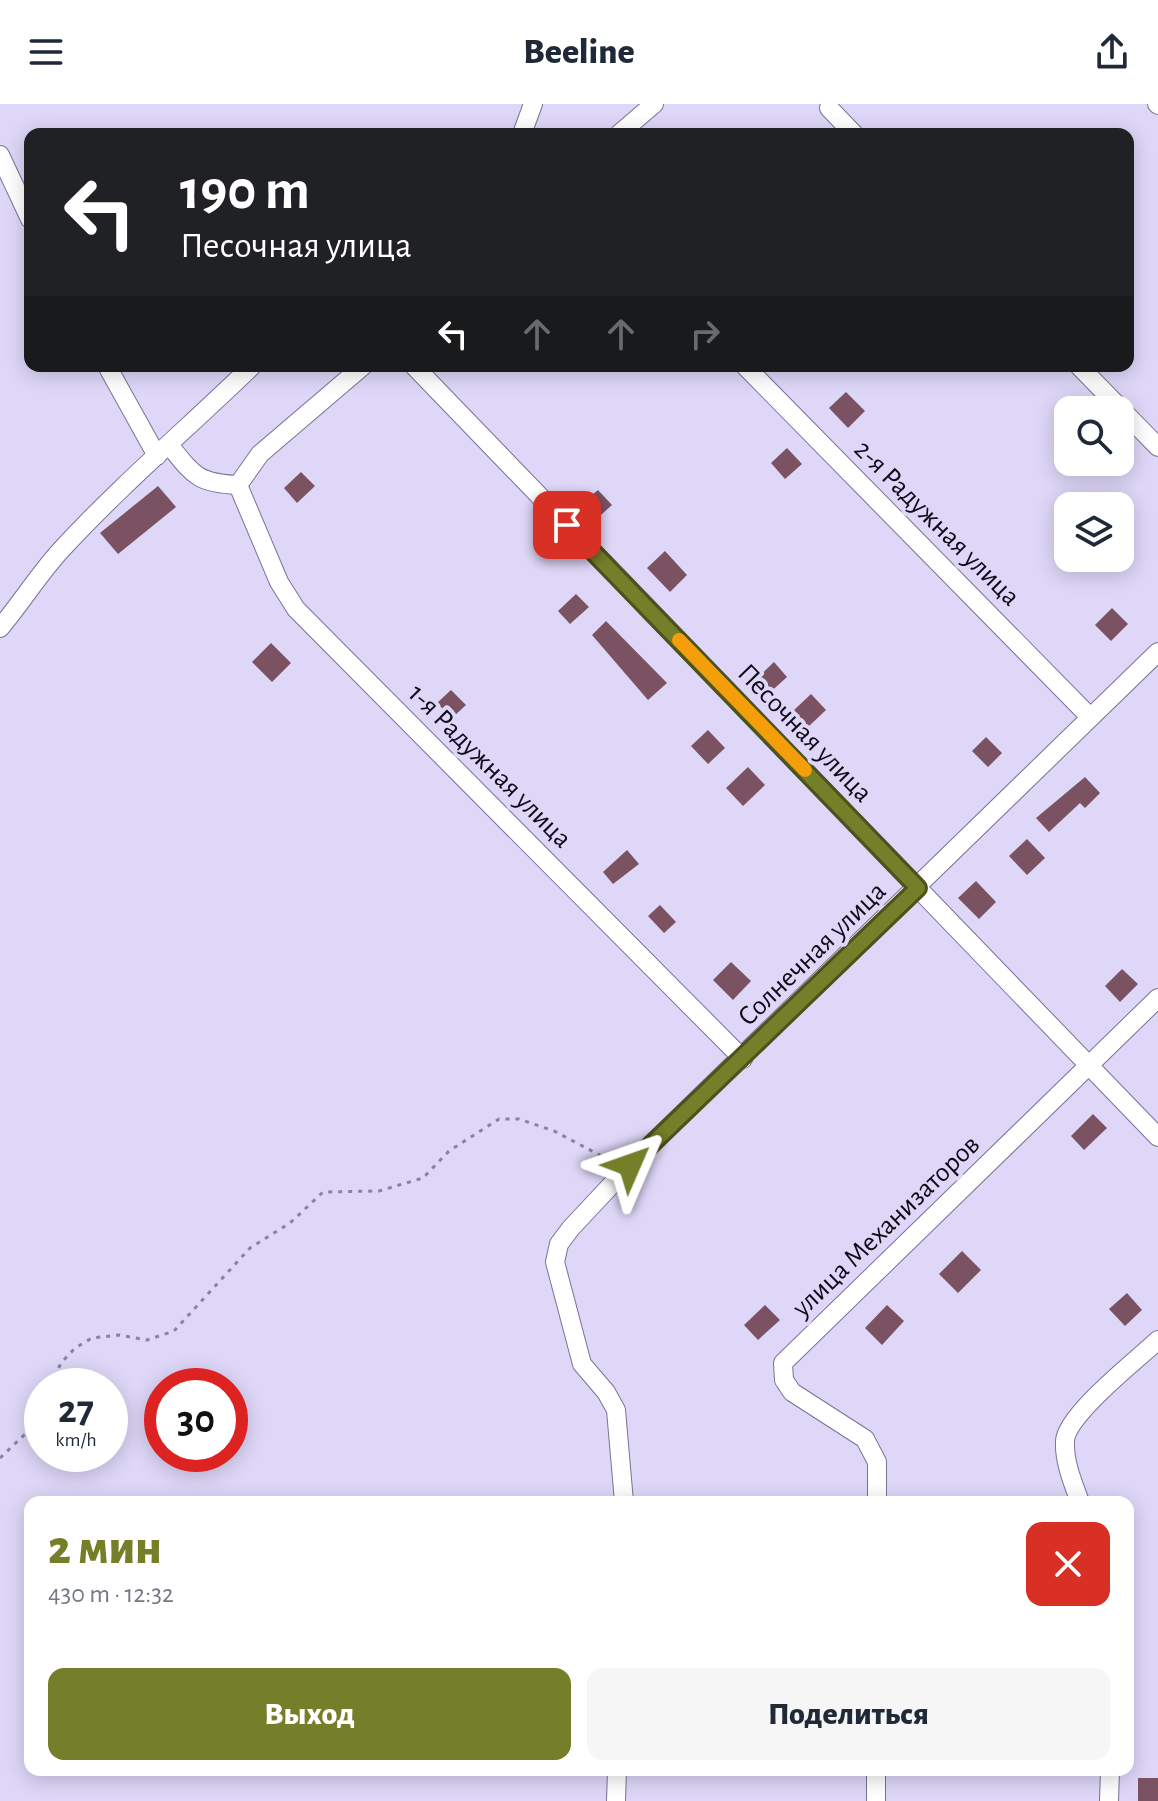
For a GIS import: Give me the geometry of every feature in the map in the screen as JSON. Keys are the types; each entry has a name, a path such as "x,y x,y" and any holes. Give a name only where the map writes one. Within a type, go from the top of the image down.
{"street":[{"path":"524,128 533,104"},
{"path":"626,128 654,104"},
{"path":"829,108 848,128"},
{"path":"0,155 24,206"},
{"path":"111,372 163,451 195,477 210,484 238,485 260,454 356,372"},
{"path":"0,628 59,551 246,372"},
{"name":"Песочная улица","path":"420,372 1158,1137"},
{"name":"2-я Радужная улица","path":"751,372 1090,717"},
{"path":"1085,372 1158,447"},
{"name":"1-я Радужная улица","path":"238,485 279,582 296,609 743,1059"},
{"name":"Солнечная улица","path":"623,1496 616,1410 606,1392 582,1364 555,1262 559,1244 630,1165 743,1059 1158,652"},
{"name":"улица Механизаторов","path":"877,1496 877,1462 865,1439 792,1392 784,1380 783,1363 1158,998"},
{"path":"1078,1496 1066,1459 1065,1437 1077,1417 1158,1340"},
{"path":"616,1801 617,1776"},
{"path":"876,1776 876,1801"},
{"path":"1109,1801 1110,1776"}],"path":[{"path":"59,1368 75,1348 92,1338 119,1335 147,1340 174,1331 250,1248 290,1223 323,1192 379,1191 423,1178 449,1151 499,1119 519,1119 554,1131 603,1159 630,1165"},
{"path":"0,1458 24,1435"}],"building":[{"path":"846,392 865,411 848,428 829,408"},
{"path":"787,448 802,464 785,479 771,463"},
{"path":"301,472 315,486 297,503 284,488"},
{"path":"158,486 176,507 118,554 100,533"},
{"path":"598,490 612,505 593,522 579,506"},
{"path":"665,551 687,575 670,592 647,568"},
{"path":"576,594 589,607 570,624 558,611"},
{"path":"1112,608 1128,624 1111,641 1095,625"},
{"path":"606,621 667,683 648,700 592,635"},
{"path":"271,643 291,663 272,682 252,662"},
{"path":"774,662 787,677 766,696 753,682"},
{"path":"451,690 466,705 452,718 437,703"},
{"path":"811,694 826,710 808,727 793,711"},
{"path":"708,730 725,748 708,764 691,746"},
{"path":"986,737 1002,753 988,767 972,751"},
{"path":"748,767 765,785 743,806 726,788"},
{"path":"1085,777 1100,793 1085,808 1080,803 1049,832 1036,818"},
{"path":"1027,839 1045,858 1027,875 1009,856"},
{"path":"627,850 639,864 613,884 603,872"},
{"path":"976,881 996,902 979,919 958,898"},
{"path":"660,905 676,922 664,933 648,916"},
{"path":"731,962 751,981 733,1000 713,980"},
{"path":"1122,969 1138,984 1120,1002 1105,986"},
{"path":"1093,1114 1107,1128 1084,1150 1071,1136"},
{"path":"962,1251 981,1270 958,1293 939,1274"},
{"path":"1127,1293 1142,1310 1125,1326 1109,1309"},
{"path":"765,1305 780,1320 758,1340 744,1325"},
{"path":"887,1305 904,1321 882,1345 865,1328"},
{"path":"1138,1778 1158,1778 1158,1801 1138,1801"}],"slow traffic":[{"path":"679,640 805,770"}],"route":[{"path":"567,525 918,888 630,1165"}]}
